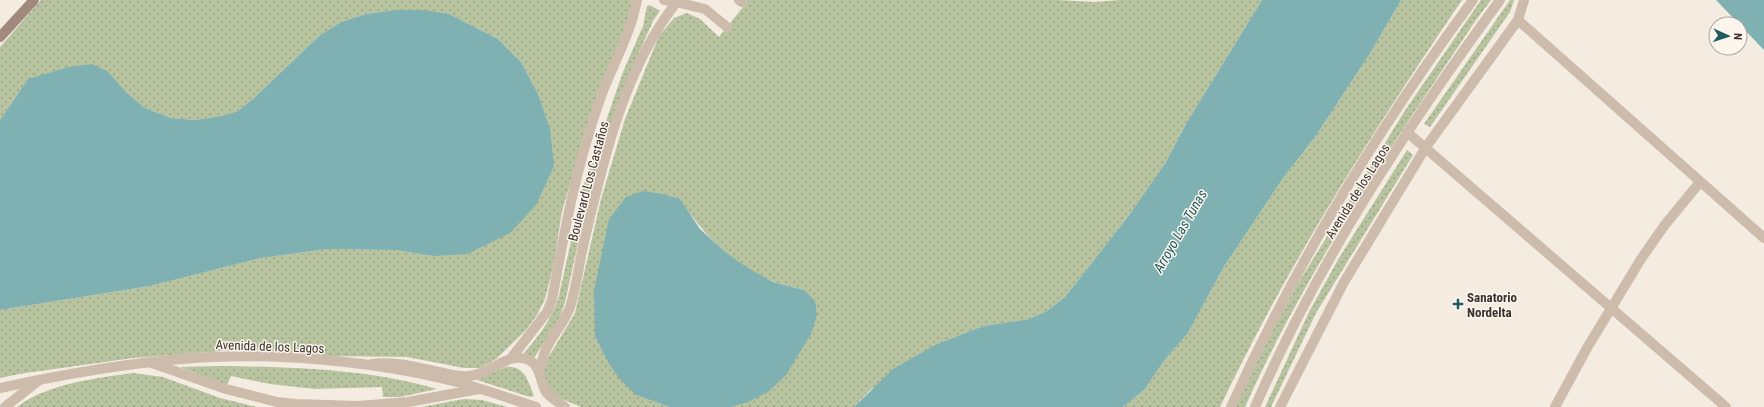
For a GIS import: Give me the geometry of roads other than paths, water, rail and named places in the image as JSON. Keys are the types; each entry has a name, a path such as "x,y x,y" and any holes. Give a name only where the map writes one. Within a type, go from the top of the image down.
{"main road":[{"path":"0,36 27,0"},
{"path":"0,36 34,0"}],"street":[{"name":"Boulevard Los Castaños","path":"365,365 386,362 458,376 470,376 498,366 512,357 547,312 552,300 578,173 599,101 624,46 634,16 637,0"},
{"path":"664,0 705,9 727,26"},
{"path":"678,3 690,0"},
{"name":"Avenida de los Lagos","path":"1230,407 1259,344 1306,254 1436,51 1473,0"},
{"name":"Avenida de los Lagos","path":"1255,407 1271,370 1319,277 1408,133 1457,58 1500,0"},
{"path":"1280,407 1344,282 1426,147 1518,20 1524,0"},
{"name":"Boulevard Los Castaños","path":"539,372 544,354 571,306 598,184 609,144 630,88 649,44 661,21 678,3"},
{"path":"1518,20 1764,238"},
{"path":"1408,133 1726,407"},
{"path":"1555,407 1587,348 1641,259 1660,231 1700,182"},
{"name":"Avenida de los Lagos","path":"0,388 82,371 148,362 212,357 257,357 321,360 411,372 479,389 536,407"},
{"path":"512,357 530,361 539,372 546,392 565,407"},
{"path":"148,362 226,389 277,404 358,406 408,402 479,389"},
{"path":"5,407 42,379"}],"water":[{"name":"Arroyo Las Tunas","path":"1262,0 1401,0 1369,55 1315,137 1283,178 1223,268 1188,333 1166,358 1144,390 1123,407 854,407 893,369 937,344 983,326 1029,319 1047,311 1065,297 1127,218 1166,162 1187,122"},
{"path":"1716,0 1764,0 1764,50 1748,33 1748,16 1731,16"},
{"path":"395,10 422,10 449,14 498,39 521,62 538,94 550,128 554,166 536,205 510,233 467,254 433,256 395,250 328,249 261,258 150,286 0,310 0,120 28,79 69,67 92,64 107,71 126,92 145,108 171,118 195,120 221,116 238,111 253,99 319,36 341,22 366,14"},
{"path":"643,191 680,199 700,229 724,251 746,267 773,282 804,290 815,301 817,315 811,334 786,375 768,392 746,403 732,407 669,407 636,395 619,378 609,364 595,336 594,291 609,219 626,197"}],"place":[{"name":"Sanatorio Nordelta","path":"1458,304"}]}
